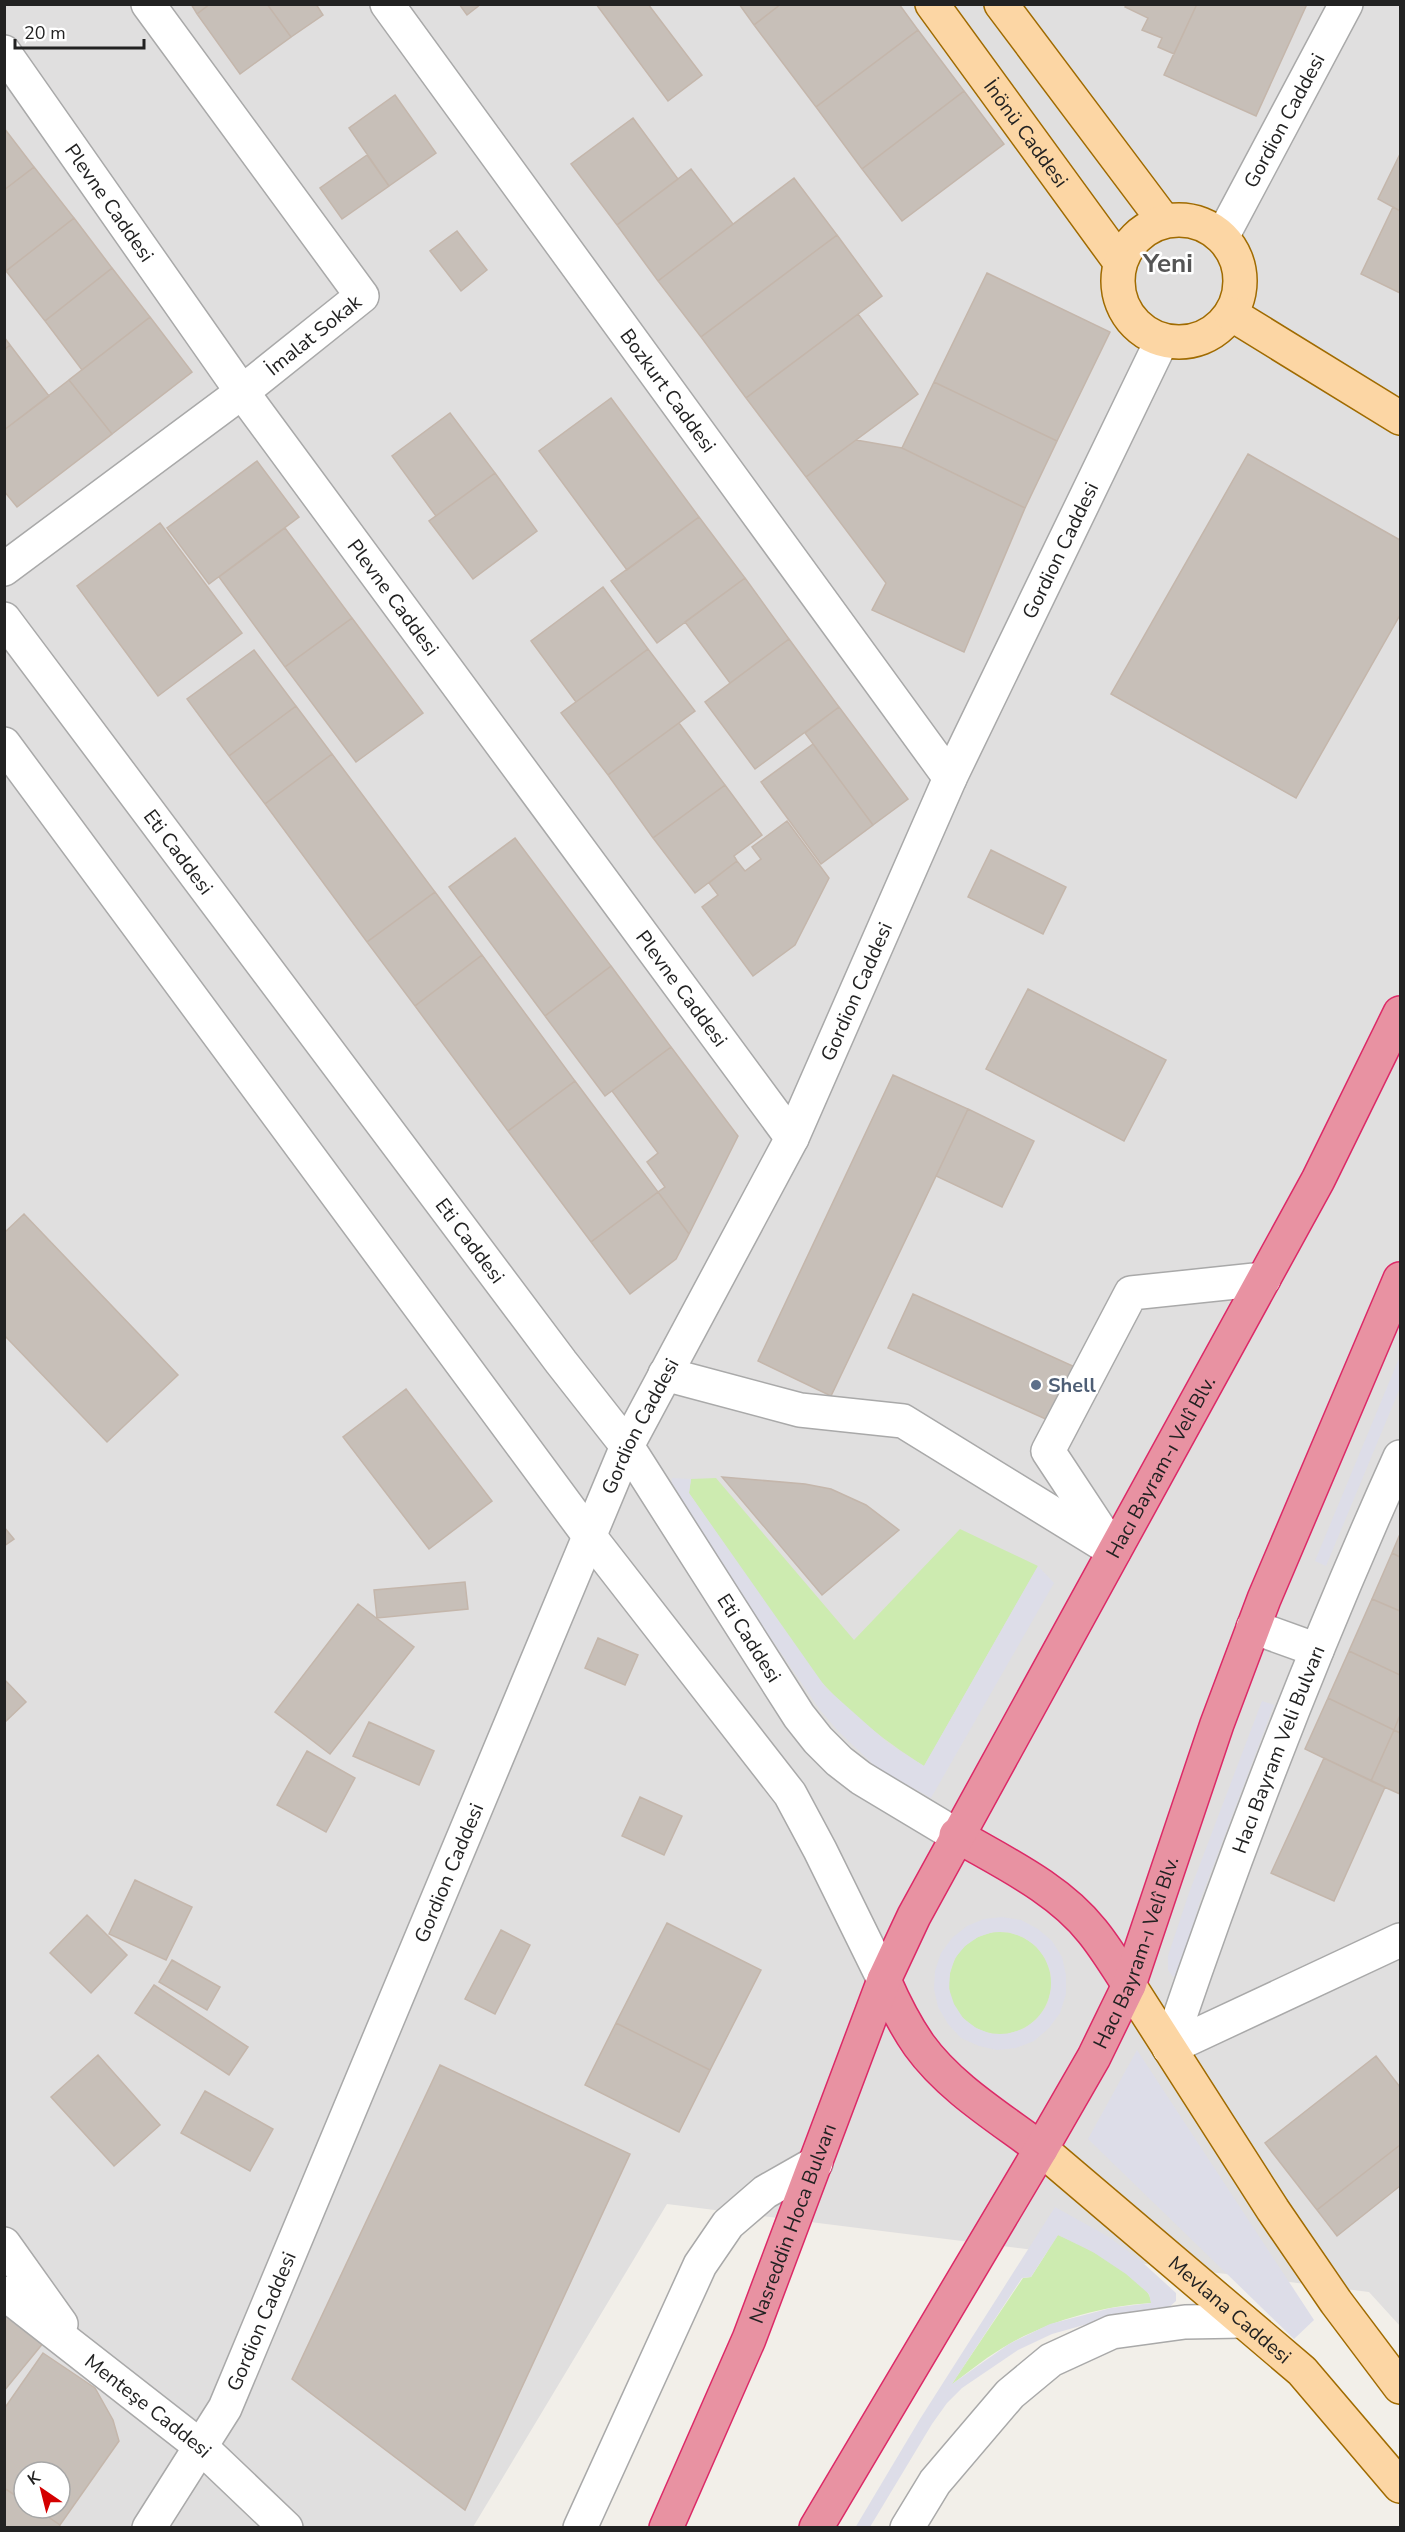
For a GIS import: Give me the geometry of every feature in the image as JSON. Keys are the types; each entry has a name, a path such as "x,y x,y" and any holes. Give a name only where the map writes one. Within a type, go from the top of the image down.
{"highway":[{"name":"Hacı Bayram-ı Velî Blv.","path":"914,1916 956,1835 1264,1279 1401,1013"},
{"name":"Hacı Bayram-ı Velî Blv.","path":"1041,2149 1094,2057 1129,1984 1217,1724 1253,1627 1317,1470 1401,1279"},
{"path":"956,1835 1034,1881 1064,1904 1092,1930 1129,1984"},
{"name":"Nasreddin Hoca Bulvarı","path":"666,2528 749,2339 884,1980 914,1916"},
{"path":"816,2528 1041,2149 960,2088 920,2047 898,2012 884,1980"}],"main road":[{"name":"İnönü Caddesi","path":"932,4 1120,262"},
{"path":"1000,4 1164,221"},
{"path":"1185,219 1205,225 1222,237 1235,255 1240,274 1239,295 1231,314 1218,328 1201,339 1182,342 1162,340 1144,332 1130,318 1120,301 1117,282 1120,262 1129,244 1145,230 1164,221 1185,219"},
{"path":"1231,314 1401,418"},
{"path":"1129,1984 1273,2210 1336,2302 1401,2387"},
{"name":"Mevlana Caddesi","path":"1041,2149 1302,2371 1401,2486"}],"street":[{"name":"İmalat Sokak","path":"4,569 242,392 362,296 148,4"},
{"name":"Bozkurt Caddesi","path":"387,4 950,778"},
{"name":"Gordion Caddesi","path":"1222,237 1346,4"},
{"name":"Plevne Caddesi","path":"4,52 242,392 792,1138"},
{"name":"Gordion Caddesi","path":"148,2528 225,2408 627,1446 792,1138 950,778 1162,340"},
{"name":"Eti Caddesi","path":"4,619 554,1353 627,1446 799,1716 818,1740 839,1761 861,1778 956,1835"},
{"path":"4,744 590,1537 790,1794 884,1980"},
{"path":"1114,1551 1048,1452 1131,1293 1264,1279"},
{"path":"666,1374 800,1410 903,1421 1114,1551"},
{"name":"Hacı Bayram Veli Bulvarı","path":"1169,2048 1238,1851 1317,1650 1401,1457"},
{"path":"1253,1627 1317,1650"},
{"path":"1169,2048 1401,1940"},
{"path":"580,2528 700,2265 728,2224 765,2192 816,2163"},
{"path":"4,2244 81,2353"},
{"name":"Menteşe Caddesi","path":"4,2293 200,2446 286,2528"},
{"path":"907,2528 935,2482 1010,2394 1051,2360 1112,2332 1185,2322 1243,2320"}],"shaded area":[{"path":"5,5 1400,5 1400,2326 1369,2292 667,2204 473,2527 5,2528"},
{"path":"1400,1356 1400,1388 1326,1566 1315,1561"},
{"path":"672,1478 691,1479 689,1493 826,1688 889,1744 924,1766 1038,1566 1054,1583 931,1798 877,1768 838,1731 820,1710 671,1492"},
{"path":"1262,1701 1274,1705 1200,1901 1179,1974 1173,1977 1168,1970 1168,1956 1189,1893"},
{"path":"1002,1917 1021,1920 1038,1929 1052,1941 1062,1957 1066,1975 1066,1994 1060,2013 1049,2028 1034,2041 1016,2048 997,2050 979,2046 961,2038 948,2024 938,2007 934,1989 935,1971 941,1953 952,1938 967,1926 984,1919","holes":["993,1932 1008,1932 1023,1937 1036,1946 1045,1958 1051,1973 1051,1990 1047,2006 1037,2019 1024,2029 1007,2034 991,2034 976,2028 963,2018 954,2004 949,1989 950,1973 955,1958 965,1946 978,1937"]},
{"path":"1137,2050 1314,2320 1294,2339 1088,2139"},
{"path":"1055,2207 1109,2237 1142,2262 1176,2293 1176,2301 1167,2309 1098,2321 1052,2334 1018,2350 962,2388 947,2403 932,2424 870,2527 855,2528 920,2419","holes":["1058,2235 1093,2252 1126,2274 1149,2294 1151,2303 1111,2308 1050,2324 1009,2344 952,2384 1022,2278 1031,2277"]}],"green space":[{"path":"716,1478 854,1640 960,1529 1038,1566 924,1766 862,1721 808,1666 689,1493 691,1479"},
{"path":"1000,1932 1019,1936 1036,1947 1047,1964 1051,1983 1047,2002 1036,2019 1019,2030 1000,2034 981,2030 964,2019 953,2002 949,1983 953,1964 964,1947 981,1936"},
{"path":"1058,2235 1097,2254 1128,2273 1148,2294 1151,2303 1096,2311 1043,2327 1003,2348 951,2385 1023,2278 1031,2277"}],"building":[{"path":"191,4 210,4 197,14"},
{"path":"210,4 267,4 291,37 240,74 197,14"},
{"path":"267,4 316,4 323,15 291,37"},
{"path":"459,4 481,4 467,15"},
{"path":"596,4 648,4 702,75 668,101"},
{"path":"739,4 781,4 754,25"},
{"path":"781,4 899,4 918,30 816,107 754,25"},
{"path":"1127,4 1197,4 1174,54 1158,47 1162,38 1142,30 1148,18 1125,7"},
{"path":"1197,4 1307,4 1256,116 1164,75"},
{"path":"918,30 964,91 862,169 816,107"},
{"path":"964,91 1004,144 902,221 862,169"},
{"path":"395,95 436,153 389,186 349,128"},
{"path":"633,118 678,179 617,225 571,164"},
{"path":"4,128 34,167 4,190"},
{"path":"1400,154 1400,211 1378,199"},
{"path":"367,155 389,186 342,219 320,188"},
{"path":"34,167 74,218 6,271 4,190"},
{"path":"691,169 733,224 658,281 617,225"},
{"path":"794,178 837,235 701,337 658,281"},
{"path":"1393,207 1400,211 1400,293 1361,274"},
{"path":"74,218 112,268 45,321 6,271"},
{"path":"457,231 487,270 461,291 430,251"},
{"path":"837,235 882,296 746,398 701,337"},
{"path":"112,268 150,317 82,370 45,321"},
{"path":"987,273 1110,332 1057,441 934,382"},
{"path":"858,314 918,394 806,477 746,398"},
{"path":"150,317 192,372 112,434 69,380"},
{"path":"4,337 10,345 4,350"},
{"path":"10,345 49,396 4,430 4,350"},
{"path":"69,380 112,434 17,507 4,491 4,430"},
{"path":"934,382 1057,441 1025,508 902,448"},
{"path":"611,398 699,517 627,570 539,451"},
{"path":"450,413 495,473 436,516 392,456"},
{"path":"856,440 902,448 1025,508 964,652 872,610 886,583 806,477"},
{"path":"1248,454 1400,540 1400,615 1296,798 1111,694"},
{"path":"257,461 299,517 209,584 167,528"},
{"path":"495,473 537,531 473,579 429,521"},
{"path":"699,517 745,578 657,643 611,581"},
{"path":"160,523 242,633 158,696 77,586"},
{"path":"285,528 352,618 285,667 219,577"},
{"path":"745,578 789,639 730,683 685,622"},
{"path":"603,587 648,649 576,702 531,641"},
{"path":"352,618 423,713 356,762 285,667"},
{"path":"789,639 839,707 755,769 705,702"},
{"path":"648,649 695,711 608,775 561,713"},
{"path":"254,650 296,706 229,756 187,699"},
{"path":"296,706 332,754 265,804 229,756"},
{"path":"839,707 908,799 873,825 805,733"},
{"path":"679,723 725,785 653,838 608,775"},
{"path":"813,744 873,825 821,864 761,782"},
{"path":"332,754 435,892 367,942 265,804"},
{"path":"725,785 762,835 734,856 737,861 695,893 653,838"},
{"path":"787,821 829,878 795,945 753,976 702,907 718,895 709,883 737,861 745,871 761,859 752,847"},
{"path":"515,838 611,966 545,1016 449,887"},
{"path":"991,850 1066,887 1043,934 968,897"},
{"path":"435,892 482,955 415,1006 367,942"},
{"path":"482,955 575,1081 508,1131 415,1006"},
{"path":"611,966 671,1047 605,1096 545,1016"},
{"path":"1028,989 1166,1060 1124,1141 986,1069"},
{"path":"671,1047 738,1136 689,1234 658,1192 665,1187 647,1162 658,1153 612,1091"},
{"path":"893,1075 968,1109 831,1396 758,1361"},
{"path":"575,1081 658,1192 591,1242 508,1131"},
{"path":"968,1109 1034,1141 1002,1207 936,1176"},
{"path":"658,1192 689,1234 676,1259 630,1294 591,1242"},
{"path":"24,1214 178,1375 107,1442 4,1335 4,1233"},
{"path":"913,1294 1095,1376 1070,1430 888,1348"},
{"path":"406,1389 492,1501 429,1549 343,1437"},
{"path":"722,1477 805,1484 831,1489 866,1505 899,1530 822,1595"},
{"path":"4,1527 14,1539 4,1546"},
{"path":"1400,1534 1400,1557 1392,1553"},
{"path":"1392,1553 1400,1557 1400,1611 1372,1599"},
{"path":"465,1582 468,1609 377,1618 374,1590"},
{"path":"1372,1599 1400,1611 1400,1675 1349,1651"},
{"path":"358,1604 414,1647 330,1754 275,1712"},
{"path":"598,1638 638,1655 625,1685 585,1668"},
{"path":"1349,1651 1400,1675 1400,1715 1394,1730 1328,1698"},
{"path":"4,1679 26,1702 4,1723"},
{"path":"1328,1698 1394,1730 1371,1781 1305,1749"},
{"path":"1400,1715 1400,1733 1394,1730"},
{"path":"369,1722 434,1751 419,1785 353,1756"},
{"path":"1394,1730 1400,1733 1400,1794 1371,1781"},
{"path":"307,1751 355,1778 326,1832 277,1805"},
{"path":"1324,1758 1385,1787 1334,1901 1271,1873"},
{"path":"640,1797 682,1816 664,1855 622,1836"},
{"path":"135,1880 192,1907 166,1960 109,1934"},
{"path":"87,1915 127,1955 91,1993 50,1953"},
{"path":"667,1923 761,1970 710,2070 616,2023"},
{"path":"501,1930 530,1945 495,2014 465,1999"},
{"path":"172,1960 220,1987 207,2010 159,1982"},
{"path":"154,1985 248,2047 229,2075 135,2013"},
{"path":"616,2023 710,2070 679,2132 585,2085"},
{"path":"98,2055 160,2125 114,2166 51,2097"},
{"path":"1376,2056 1400,2087 1400,2145 1317,2210 1265,2143"},
{"path":"440,2065 630,2154 465,2510 292,2379"},
{"path":"205,2091 273,2129 250,2171 181,2133"},
{"path":"1400,2145 1400,2186 1337,2236 1317,2210"},
{"path":"4,2310 44,2342 4,2391"},
{"path":"43,2353 95,2388 113,2420 119,2441 72,2508 72,2460 12,2460 12,2493 4,2488 4,2409"},
{"path":"4,2488 12,2493 12,2520 53,2520 60,2525 59,2528 4,2528"},
{"path":"53,2520 64,2520 60,2525"}],"place":[{"name":"Shell","path":"1036,1385"}],"district":[{"name":"Yeni","path":"1168,263"}]}
